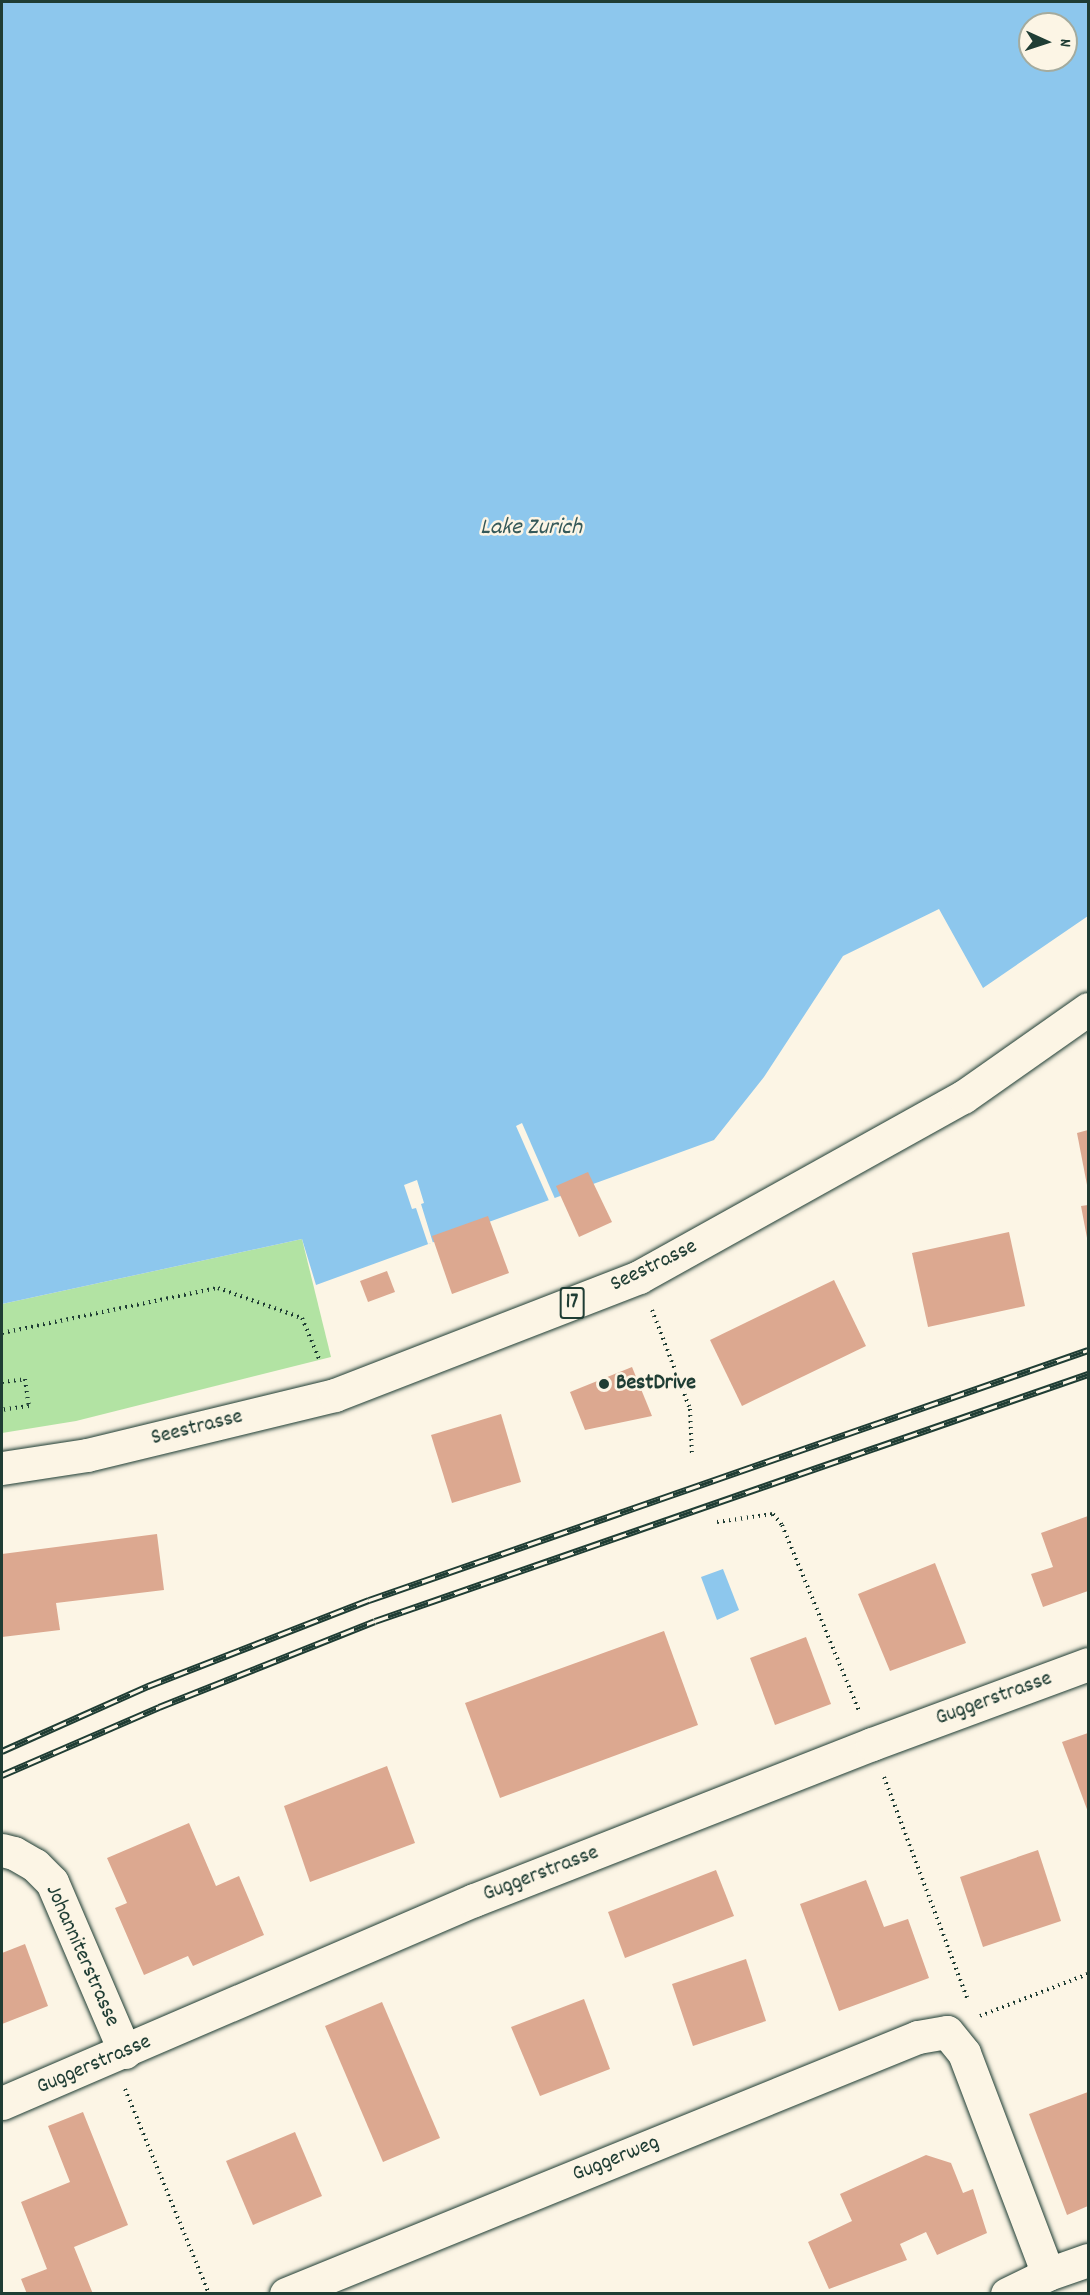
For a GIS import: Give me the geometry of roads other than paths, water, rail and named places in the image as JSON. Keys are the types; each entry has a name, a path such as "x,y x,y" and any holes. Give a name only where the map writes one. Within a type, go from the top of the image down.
{"street":[{"name":"Seestrasse","path":"2,1468 87,1455 335,1395 639,1277 963,1097 1089,1009"},
{"name":"Guggerstrasse","path":"2,2103 124,2067 474,1900 872,1744 1089,1664"},
{"name":"Johanniterstrasse","path":"2,1850 14,1853 35,1865 52,1882 124,2067"},
{"name":"Guggerweg","path":"286,2294 918,2037 961,2025 964,2053 1048,2274"},
{"path":"1007,2294 1048,2274 1089,2260"}],"water":[{"name":"Lake Zurich","path":"2,2 1088,2 1088,916 983,988 939,909 843,956 764,1077 714,1140 316,1285 302,1239 2,1304"},
{"path":"723,1569 739,1610 717,1620 701,1577"}],"railway":[{"path":"2,1751 148,1686 369,1600 1088,1350"},
{"path":"2,1775 159,1707 375,1621 1088,1374"}],"place":[{"name":"BestDrive","path":"604,1384"}]}
